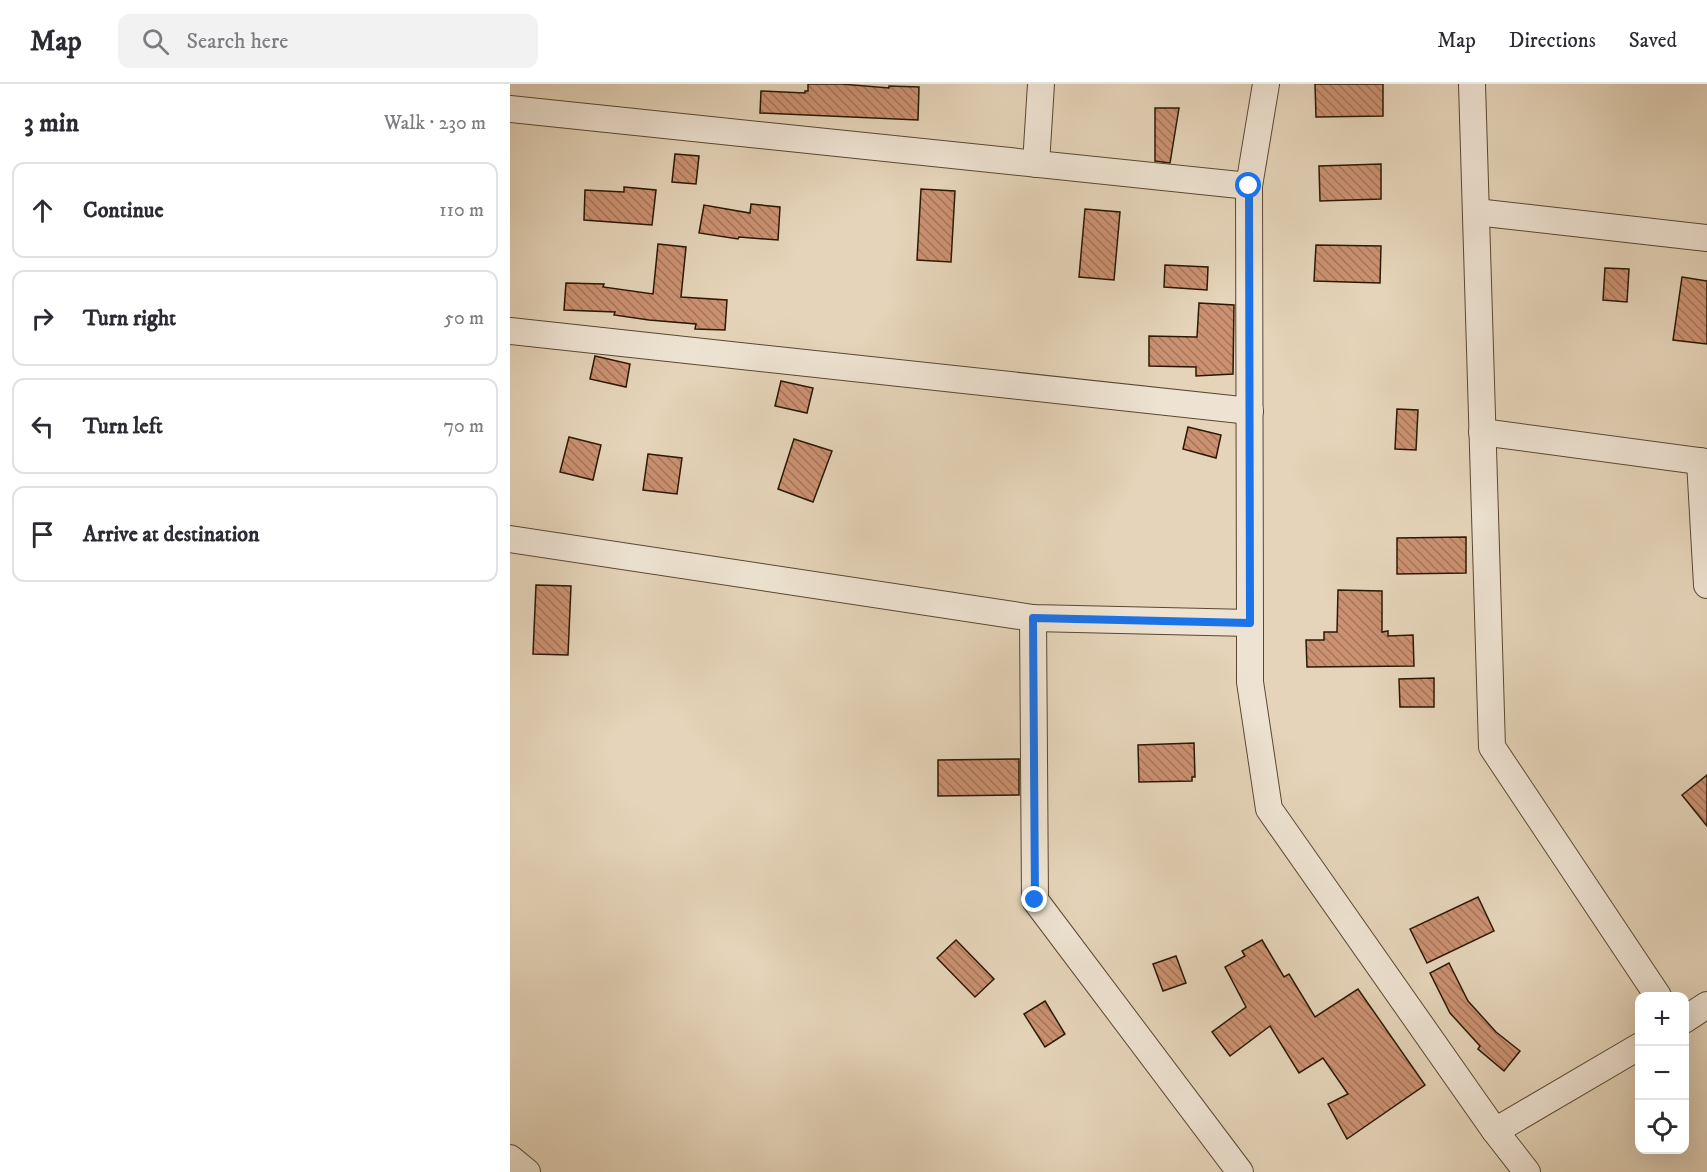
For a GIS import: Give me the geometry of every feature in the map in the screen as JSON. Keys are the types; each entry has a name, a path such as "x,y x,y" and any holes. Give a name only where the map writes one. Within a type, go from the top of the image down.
{"street":[{"path":"1036,164 1041,84"},
{"path":"1266,84 1249,186 1250,682 1269,809 1495,1131 1527,1172"},
{"path":"1473,84 1492,747 1655,992"},
{"path":"510,109 1249,186"},
{"path":"1476,212 1707,238"},
{"path":"510,331 1250,411"},
{"path":"1482,432 1703,461 1707,585"},
{"path":"510,538 1033,618 1250,623"},
{"path":"1033,618 1035,900 1240,1172"},
{"path":"1689,1017 1707,1005"},
{"path":"1495,1131 1635,1049"},
{"path":"510,1158 527,1172"}],"building":[{"path":"808,84 889,88 889,86 919,87 918,120 760,113 761,91 805,93 808,91"},
{"path":"1315,84 1383,84 1383,116 1316,117"},
{"path":"1155,108 1179,108 1170,163 1155,161"},
{"path":"675,154 699,156 696,184 672,182"},
{"path":"1381,164 1381,199 1320,201 1319,166"},
{"path":"624,187 656,190 652,225 584,220 585,190 624,192"},
{"path":"921,189 955,191 951,262 917,260"},
{"path":"751,204 780,207 778,240 739,237 738,239 699,233 704,205 750,213"},
{"path":"1085,209 1120,212 1114,280 1079,277"},
{"path":"658,244 686,247 681,297 727,300 725,330 695,329 696,324 614,315 615,312 564,310 566,283 604,284 603,287 653,294"},
{"path":"1316,245 1381,246 1380,283 1314,281"},
{"path":"1165,265 1208,267 1207,290 1164,287"},
{"path":"1605,268 1629,269 1627,302 1603,300"},
{"path":"1682,277 1707,281 1707,344 1673,340"},
{"path":"1199,303 1234,305 1233,374 1196,376 1196,367 1149,366 1149,336 1197,337"},
{"path":"595,356 630,364 626,387 590,379"},
{"path":"781,381 813,388 807,413 775,406"},
{"path":"1397,409 1418,410 1416,450 1395,449"},
{"path":"1188,427 1221,435 1216,458 1183,449"},
{"path":"569,437 601,445 593,480 560,472"},
{"path":"794,439 832,451 813,502 778,489"},
{"path":"648,454 682,458 677,494 643,490"},
{"path":"1466,537 1466,573 1397,574 1397,538"},
{"path":"536,585 571,586 568,655 533,654"},
{"path":"1338,590 1382,591 1382,632 1388,631 1388,636 1413,635 1414,666 1307,667 1306,640 1324,640 1324,632 1337,632"},
{"path":"1434,678 1434,707 1400,707 1399,679"},
{"path":"1194,743 1195,777 1192,777 1192,781 1139,782 1138,745"},
{"path":"1019,759 1019,795 938,796 938,760"},
{"path":"1707,775 1707,826 1682,795"},
{"path":"1478,897 1494,931 1427,963 1410,929"},
{"path":"956,940 994,979 975,997 937,958"},
{"path":"1262,940 1284,977 1289,974 1315,1017 1358,989 1425,1085 1347,1139 1328,1104 1348,1094 1323,1058 1299,1073 1270,1026 1230,1056 1212,1032 1246,1007 1225,967 1245,956 1242,951"},
{"path":"1176,956 1186,983 1163,991 1153,964"},
{"path":"1449,963 1468,1001 1496,1032 1520,1051 1504,1071 1478,1049 1480,1046 1450,1013 1430,973"},
{"path":"1045,1001 1065,1034 1045,1047 1024,1014"}],"route":[{"path":"1035,900 1033,618 1250,623 1249,186"}]}
